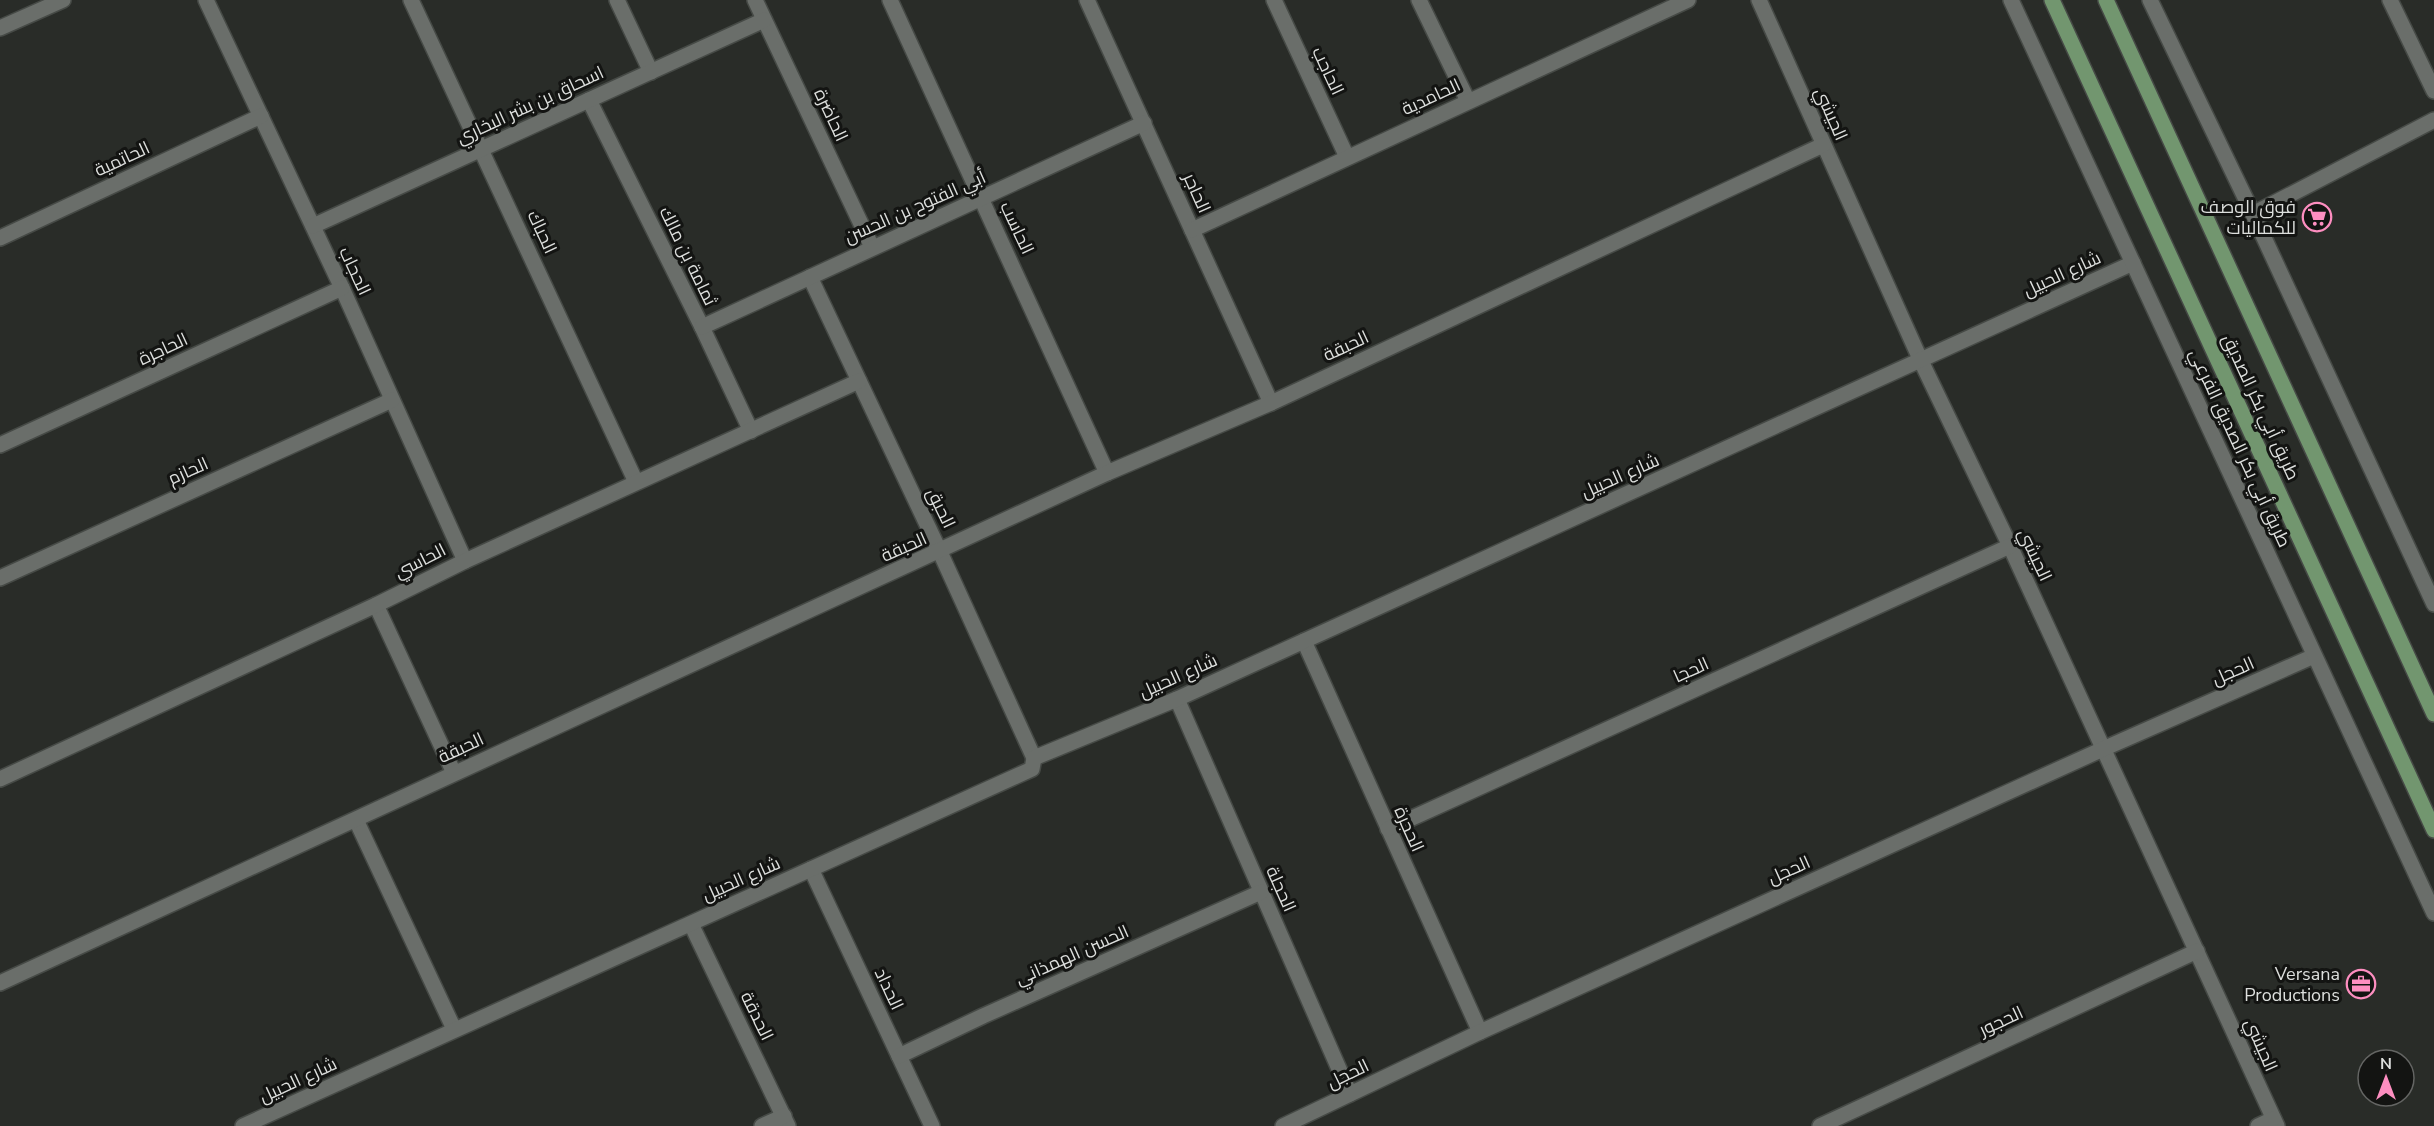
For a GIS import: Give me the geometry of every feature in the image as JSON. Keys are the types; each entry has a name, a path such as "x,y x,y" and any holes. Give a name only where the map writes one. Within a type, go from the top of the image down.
{"main road":[{"name":"طريق أبي بكر الصديق","path":"2052,0 2434,830"},
{"name":"طريق أبي بكر الصديق","path":"2106,0 2434,714"}],"street":[{"path":"0,28 63,0"},
{"name":"الحجاب","path":"206,0 342,288 465,561"},
{"name":"الحباك","path":"411,0 636,482"},
{"path":"617,0 651,72"},
{"name":"الحاضرة","path":"755,0 872,246"},
{"name":"الحاسب","path":"890,0 1107,473"},
{"name":"الحاجر","path":"1087,0 1271,403"},
{"name":"الحاجب","path":"1274,0 1347,158"},
{"path":"1419,0 1468,101"},
{"name":"الحامدية","path":"1192,230 1688,0"},
{"name":"الجيشي","path":"1759,0 1921,361 2010,546 2275,1122"},
{"name":"طريق أبي بكر الصديق الفرعي","path":"2012,0 2434,913"},
{"path":"2150,0 2429,578 2434,604"},
{"path":"2390,0 2434,91"},
{"name":"اسحاق بن بشر البخاري","path":"313,226 764,20"},
{"name":"ثمامة بن مالك","path":"589,100 751,431"},
{"name":"الحاتمية","path":"0,238 261,116"},
{"path":"2253,214 2434,120"},
{"name":"أبي الفتوح بن الحسن","path":"702,327 872,246 982,199 1144,123"},
{"name":"الحبقة","path":"0,983 356,820 453,773 940,552 1107,473 1271,403 1823,145"},
{"name":"شارع الحبيل","path":"243,1126 453,1029 1032,769 1034,758 1177,699 2133,263"},
{"name":"الحبق","path":"810,277 1034,758"},
{"name":"الحاجرة","path":"0,445 342,288"},
{"name":"الحاسي","path":"0,779 376,605 465,561 859,381"},
{"name":"الحازم","path":"0,578 392,400"},
{"name":"الحجا","path":"1388,829 2010,546"},
{"path":"376,605 453,773"},
{"name":"الحجرة","path":"1305,641 1480,1032"},
{"name":"الحجل","path":"1283,1126 1480,1032 2103,749 2314,656"},
{"name":"الحجلة","path":"1177,699 1350,1095"},
{"path":"356,820 453,1029"},
{"name":"الحداد","path":"811,869 932,1126"},
{"name":"الحسن الهمذاني","path":"899,1056 983,1016 1262,892"},
{"name":"الحدقة","path":"691,924 786,1121"},
{"name":"الحجور","path":"1820,1126 2197,951"},
{"path":"762,1126 786,1121"},
{"path":"2258,1126 2275,1122"}],"place":[{"name":"فوق الوصف للكماليات","path":"2317,217"},
{"name":"Versana Productions","path":"2361,984"}]}
